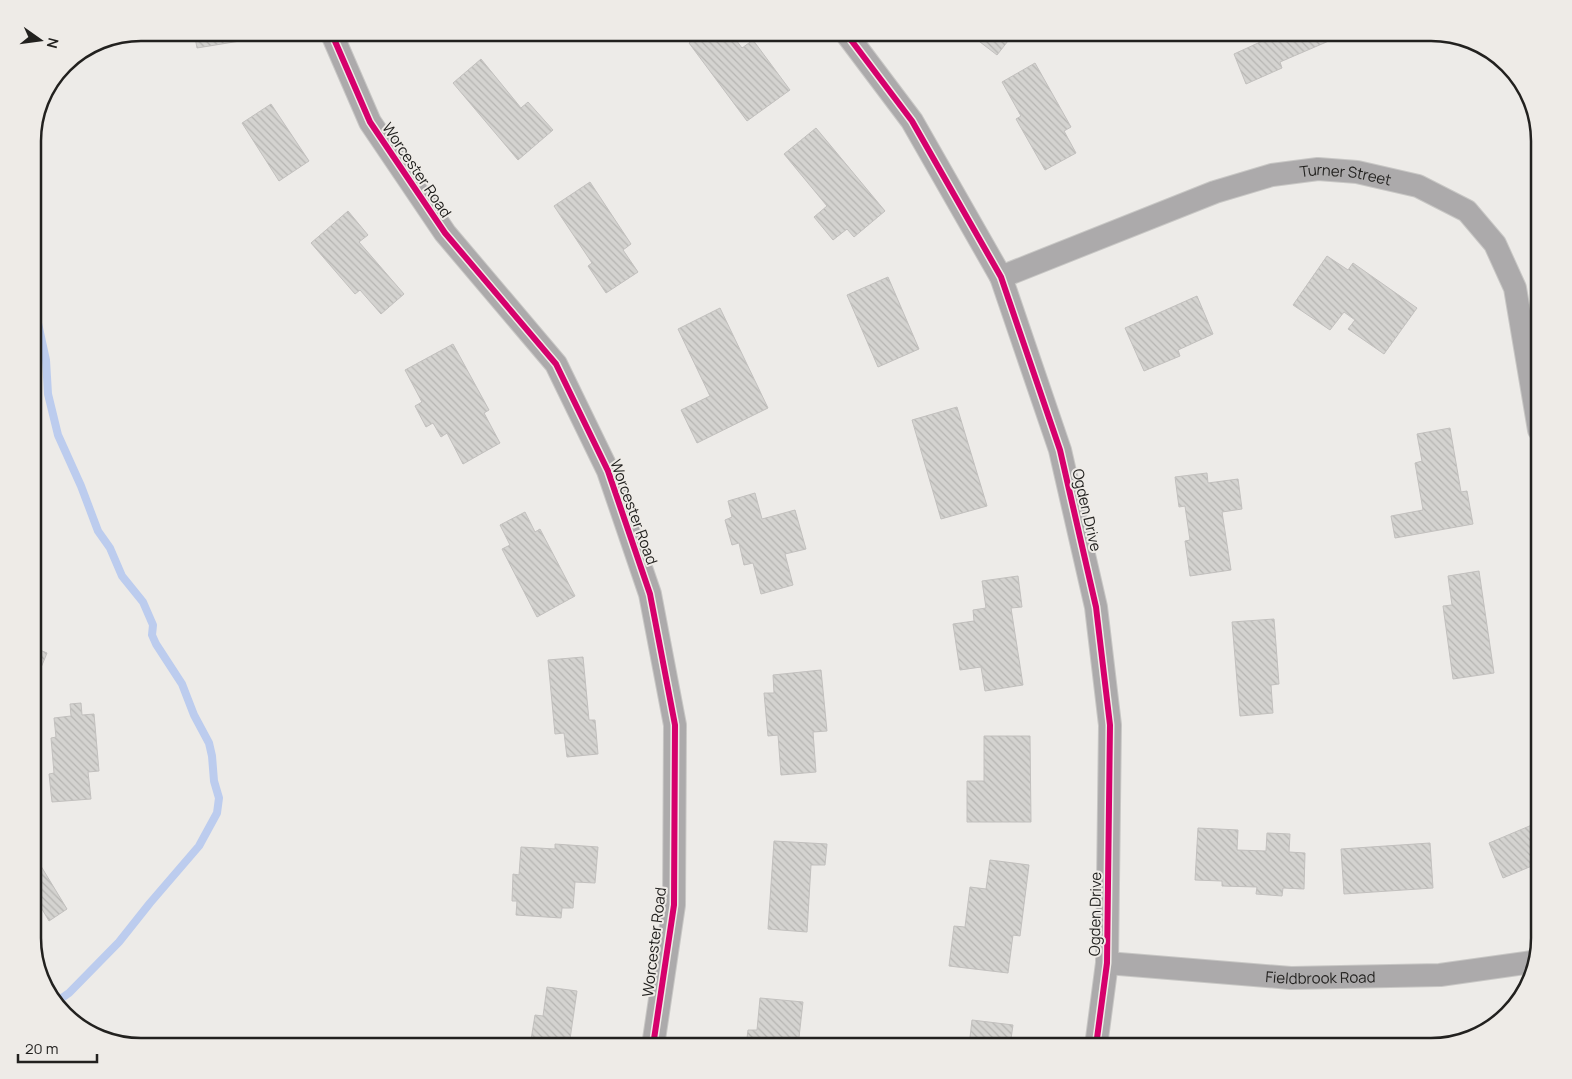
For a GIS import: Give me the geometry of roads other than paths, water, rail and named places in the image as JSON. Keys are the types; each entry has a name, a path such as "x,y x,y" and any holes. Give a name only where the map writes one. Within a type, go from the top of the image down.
{"street":[{"name":"Worcester Road","path":"335,41 370,122 445,233 556,364 608,471 650,594 675,725 674,905 654,1038"},
{"name":"Ogden Drive","path":"852,41 912,121 1001,277 1060,450 1096,607 1110,725 1107,962 1097,1038"},
{"name":"Turner Street","path":"1001,277 1215,192 1272,175 1318,169 1357,172 1418,186 1466,211 1495,244 1515,288 1531,379"},
{"name":"Fieldbrook Road","path":"1107,962 1291,978 1440,975 1527,963"}],"waterway":[{"path":"41,337 46,360 48,394 58,435 81,486 98,531 110,548 122,576 143,602 153,625 152,635 156,644 182,684 194,715 209,743 214,781 219,798 217,813 199,846 119,942 69,993 61,998"}]}
